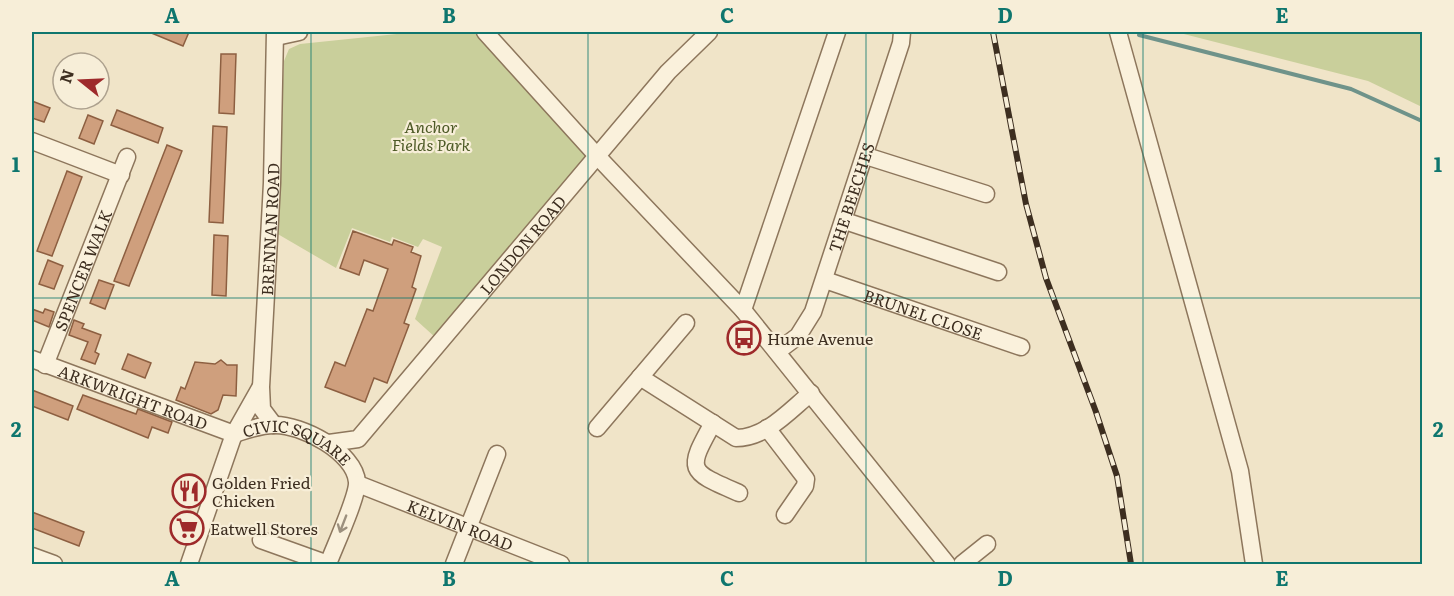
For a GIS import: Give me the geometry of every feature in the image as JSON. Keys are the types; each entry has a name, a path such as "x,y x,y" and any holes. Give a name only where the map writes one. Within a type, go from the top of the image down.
{"street":[{"path":"276,34 299,32"},
{"path":"485,32 598,158 778,351 947,564"},
{"name":"LONDON ROAD","path":"358,439 598,158 668,72 709,32"},
{"path":"742,310 837,32"},
{"name":"THE BEECHES","path":"778,351 798,336 813,312 866,156 901,43 902,32"},
{"path":"1118,32 1240,471 1254,564"},
{"name":"BRENNAN ROAD","path":"274,425 262,409 261,387 272,183 273,62 276,34"},
{"path":"32,141 121,175"},
{"path":"866,156 986,194"},
{"name":"SPENCER WALK","path":"38,362 128,158"},
{"path":"845,221 998,272"},
{"name":"BRUNEL CLOSE","path":"825,280 1021,347"},
{"path":"597,428 686,323"},
{"name":"ARKWRIGHT ROAD","path":"38,362 234,434"},
{"path":"640,377 736,438 751,438 812,393"},
{"path":"234,434 261,387"},
{"path":"713,423 695,456 696,467 705,478 739,493"},
{"name":"CIVIC SQUARE","path":"189,564 234,434 255,427 274,425 298,430 329,443 351,464 356,477 328,564"},
{"path":"767,428 806,479 805,486 785,515"},
{"path":"329,443 358,439 354,453 356,477"},
{"path":"454,564 497,453"},
{"name":"KELVIN ROAD","path":"356,477 469,529 561,564"},
{"path":"261,540 328,564"},
{"path":"962,564 987,544"},
{"path":"32,556 54,564"}],"green space":[{"name":"Anchor Fields Park","path":"416,32 478,32 585,151 586,157 436,338 415,319 442,247 423,239 418,247 392,237 390,242 352,228 336,268 276,233 284,61 289,49 300,44"},
{"path":"1176,32 1422,32 1422,107 1368,81"}],"building":[{"path":"149,32 189,32 183,46"},
{"path":"221,54 236,54 234,114 219,113"},
{"path":"32,101 50,108 44,122 32,118"},
{"path":"117,110 163,128 158,143 111,125"},
{"path":"88,115 103,121 94,144 79,138"},
{"path":"213,126 227,127 223,223 209,222"},
{"path":"167,145 182,151 129,286 114,281"},
{"path":"67,171 82,177 52,256 37,251"},
{"path":"353,231 392,245 394,240 413,247 411,252 421,256 412,287 416,289 404,323 409,325 387,383 374,378 365,402 325,387 335,362 345,366 367,309 373,311 388,269 364,260 359,275 340,268"},
{"path":"214,235 228,236 226,296 212,295"},
{"path":"48,260 63,266 54,289 39,284"},
{"path":"99,280 114,285 105,309 90,303"},
{"path":"32,309 43,313 45,309 54,312 49,327 32,320"},
{"path":"74,320 84,324 82,328 101,335 95,352 99,354 95,364 81,359 88,342 69,335"},
{"path":"128,354 151,363 145,378 122,369"},
{"path":"221,360 227,365 237,365 236,396 223,395 218,410 211,414 176,400 181,387 185,389 195,362 215,364"},
{"path":"32,390 73,406 68,420 32,406"},
{"path":"83,395 136,414 138,409 172,422 168,433 152,427 148,438 77,409"},
{"path":"32,512 84,532 79,546 32,528"}],"waterway":[{"path":"1139,35 1351,89 1422,121"}],"railway":[{"path":"993,32 1026,204 1046,278 1096,412 1117,476 1131,564"}],"place":[{"name":"Hume Avenue","path":"744,338"},
{"name":"Golden Fried Chicken","path":"189,491"},
{"name":"Eatwell Stores","path":"187,528"}]}
